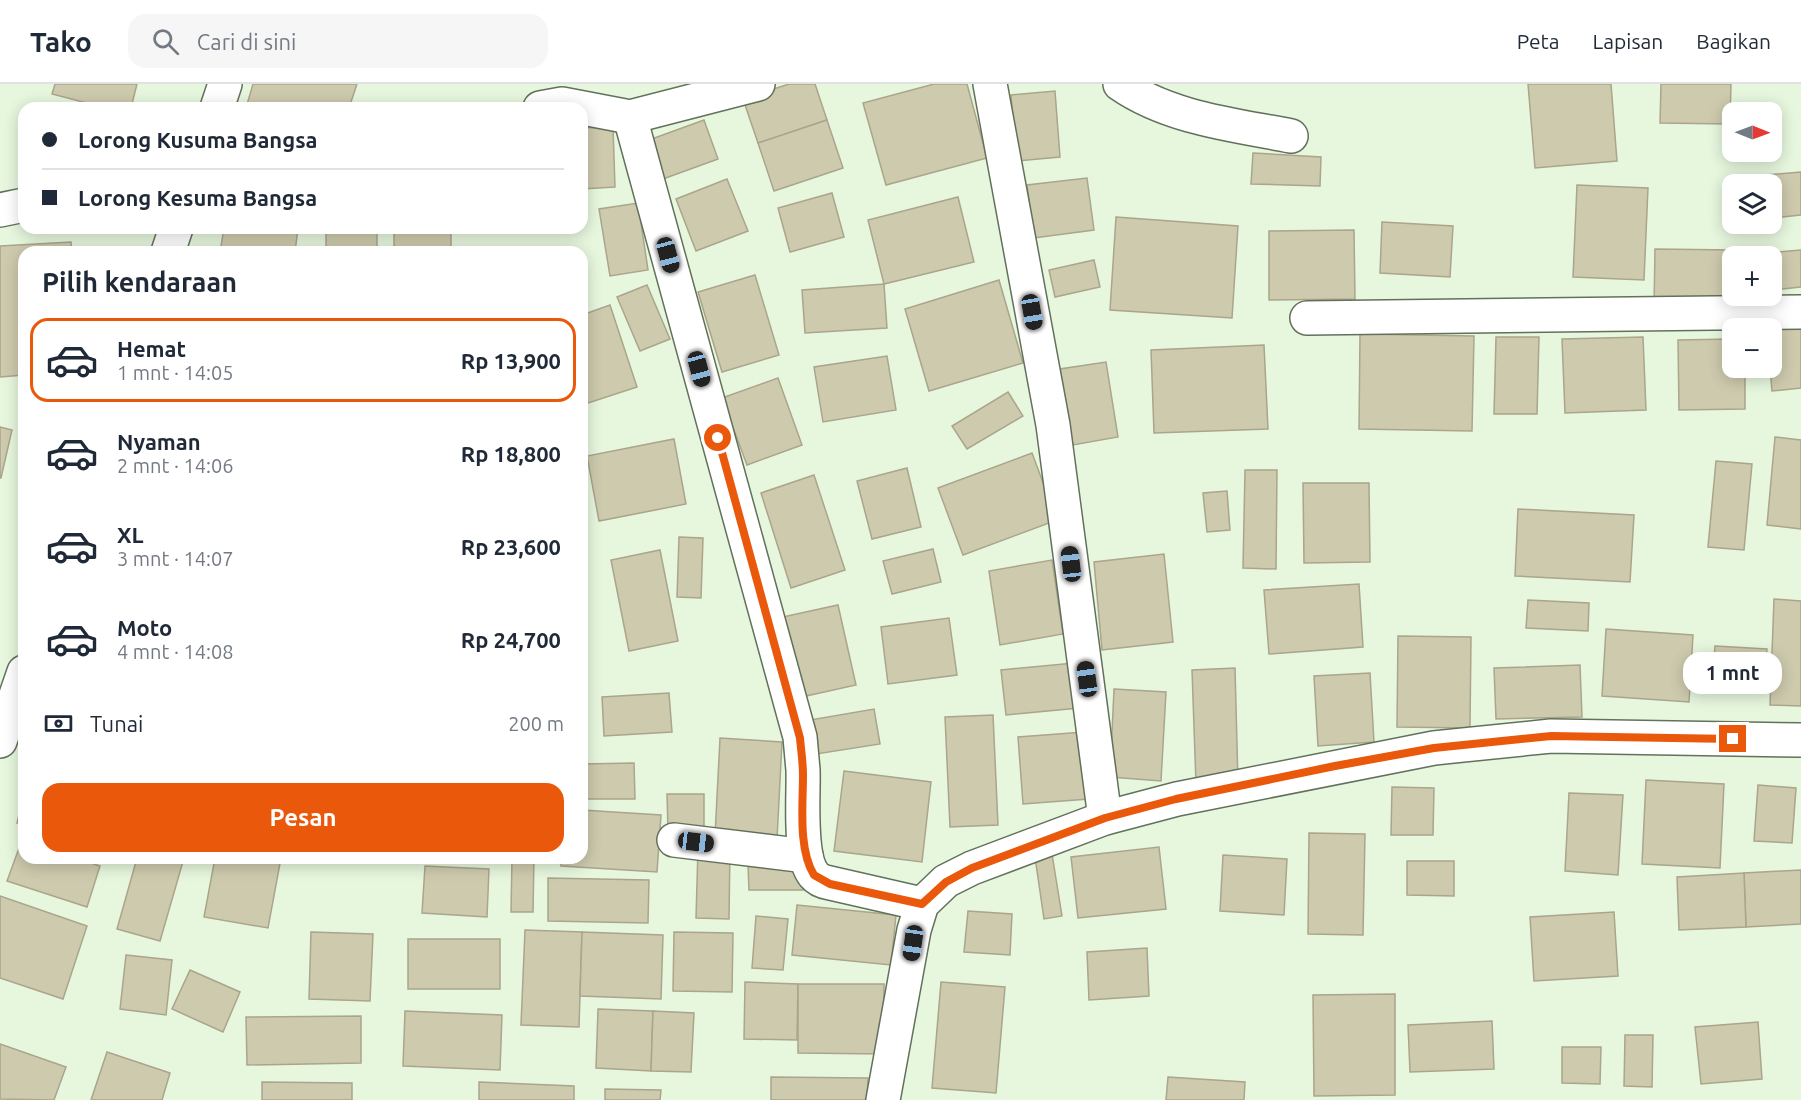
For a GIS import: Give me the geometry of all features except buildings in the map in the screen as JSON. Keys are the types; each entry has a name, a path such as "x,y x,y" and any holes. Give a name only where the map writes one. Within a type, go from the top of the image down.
{"street":[{"path":"219,102 225,84"},
{"path":"588,109 630,117 700,92 758,84"},
{"path":"990,84 1053,425 1105,818"},
{"path":"1120,84 1134,94 1192,116 1291,136"},
{"path":"630,117 800,738 806,856 812,871 818,878 830,884 922,904"},
{"path":"0,210 18,206"},
{"path":"1307,318 1801,312"},
{"path":"0,741 18,689"},
{"path":"883,1100 914,930 922,904 946,882 972,868 1105,818 1176,799 1434,748 1551,736 1801,741"},
{"path":"674,840 806,856"}],"route":[{"path":"718,438 800,738 806,856 814,875 830,884 922,904 946,882 972,868 1105,818 1176,799 1434,748 1551,736 1733,739"}]}
